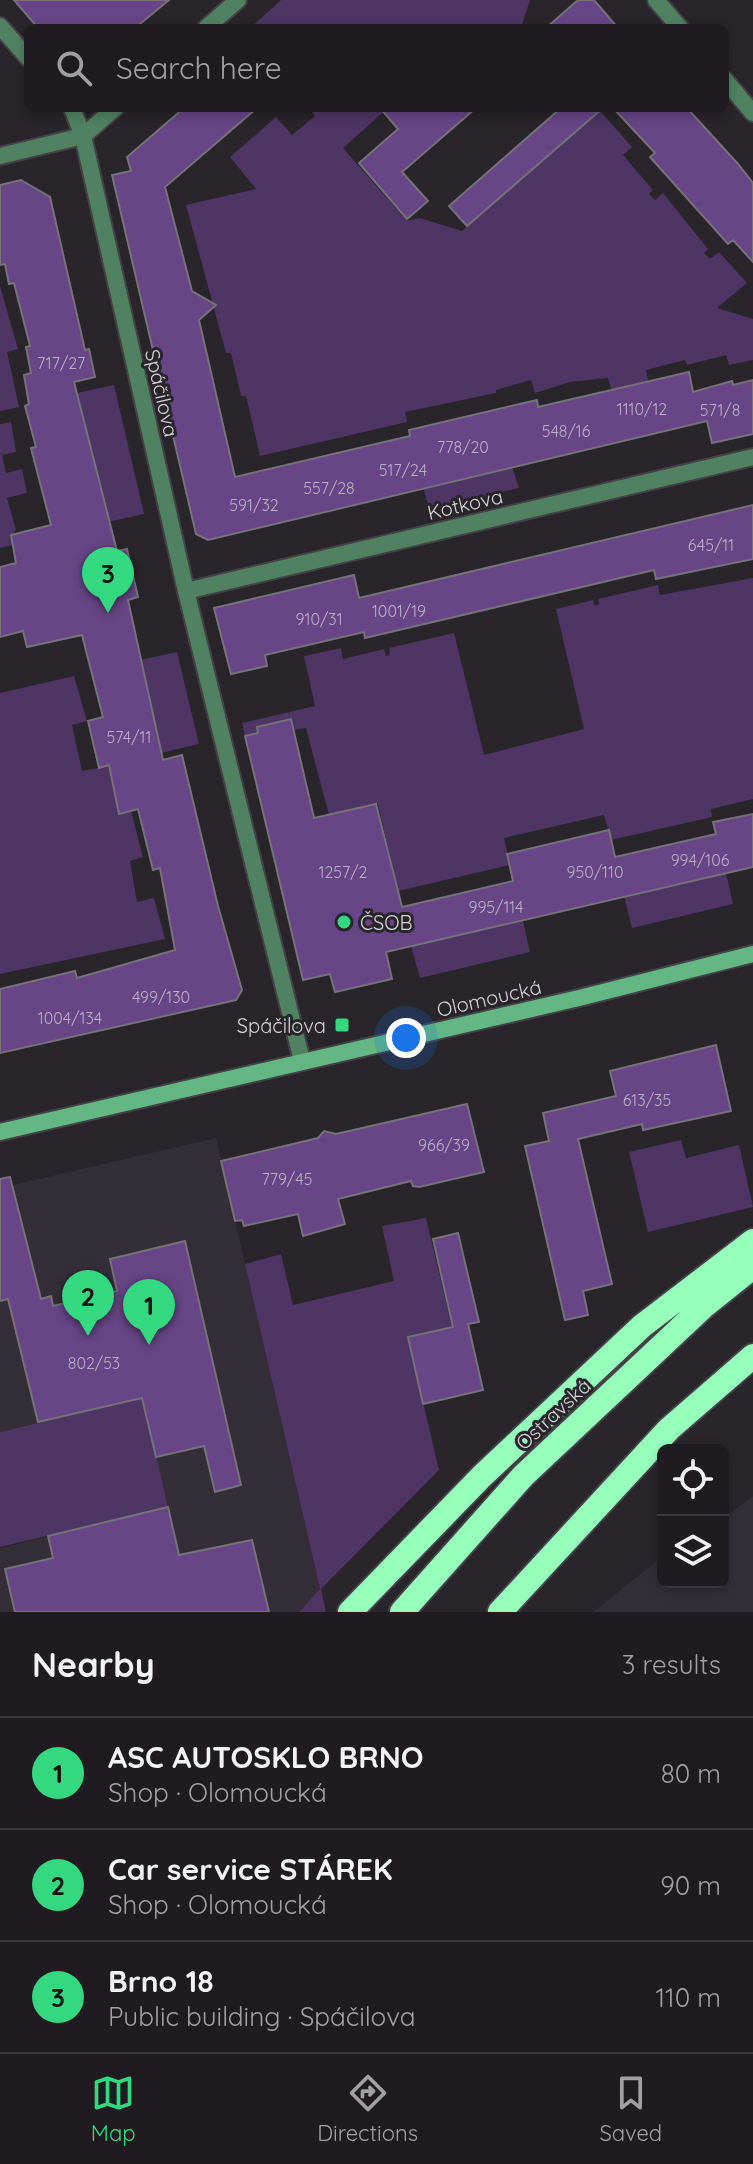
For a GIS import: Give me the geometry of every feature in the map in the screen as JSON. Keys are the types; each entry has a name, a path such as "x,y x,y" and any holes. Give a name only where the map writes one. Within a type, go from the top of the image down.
{"highway":[{"path":"350,1612 482,1476 642,1326 753,1241"},
{"name":"Ostravská","path":"402,1612 523,1476 703,1307 753,1267"},
{"path":"500,1612 669,1429 753,1356"}],"main road":[{"name":"Olomoucká","path":"0,1132 579,998 753,954"}],"street":[{"path":"211,24 238,0"},
{"path":"656,0 677,24"},
{"path":"0,26 24,53"},
{"path":"729,85 753,113"},
{"name":"Spáčilova","path":"74,112 83,136 186,591 302,1061"},
{"path":"0,156 83,136 110,112"},
{"name":"Kotkova","path":"186,591 753,457"}],"shaded area":[{"path":"281,0 530,0 522,24 254,24"},
{"path":"312,112 384,112 343,148 407,221 420,218 462,231 601,112 632,147 623,155 653,190 649,194 655,200 663,193 708,249 704,253 710,259 719,252 747,283 717,308 753,319 753,360 729,365 726,355 687,365 685,360 646,370 648,381 611,389 608,378 570,382 535,393 531,380 496,390 496,393 405,412 407,422 260,456 246,396 241,396 231,353 226,353 186,205 256,189 230,157 276,117 292,135 315,116"},
{"path":"0,286 18,349 7,352 19,407 0,411"},
{"path":"114,385 144,514 108,522 77,393"},
{"path":"11,422 16,452 2,455 6,473 22,469 27,493 7,498 16,530 11,535 13,545 0,548 0,424"},
{"path":"512,466 519,488 429,509 423,487"},
{"path":"753,578 753,799 711,809 712,817 611,840 604,815 504,838 510,865 398,891 378,804 329,815 306,728 294,730 290,719 257,727 258,733 245,736 242,723 315,706 304,656 341,648 343,659 384,649 386,656 390,655 389,648 454,633 484,755 584,729 556,609 593,600 595,606 599,604 598,599 658,585 660,595"},
{"path":"177,652 199,744 161,753 140,660"},
{"path":"74,676 87,721 72,725 82,771 108,766 119,814 131,811 143,857 130,861 137,902 154,898 165,939 0,974 0,693"},
{"path":"726,873 733,904 632,928 624,896"},
{"path":"523,921 530,952 420,978 411,946"},
{"path":"216,1138 320,1590 299,1612 0,1612 0,1548 168,1507 142,1399 0,1432 0,1188"},
{"path":"681,1140 686,1158 739,1145 753,1207 648,1232 629,1152"},
{"path":"426,1218 452,1327 408,1338 439,1470 321,1589 326,1612 299,1612 320,1589 245,1264 281,1254 293,1305 394,1281 382,1226"},
{"path":"143,1398 168,1507 0,1547 0,1432"},
{"path":"753,1496 753,1612 593,1612 657,1561 657,1588 729,1588 729,1514"}],"building":[{"path":"14,0 169,0 140,24 35,24"},
{"path":"578,0 594,0 615,24 551,24"},
{"path":"179,112 252,112 165,187 192,291 216,305 199,320 235,477 410,436 409,430 537,400 538,407 689,372 693,392 732,381 733,385 753,380 753,434 712,443 707,421 208,540 196,534 112,175 131,171 127,157"},
{"path":"383,112 471,112 402,172 428,201 407,219 359,163 398,129"},
{"path":"556,112 598,112 467,226 449,206"},
{"path":"617,112 691,112 738,164 753,183 753,262 733,240 728,244 650,157 655,153"},
{"path":"21,180 50,197 85,350 89,349 95,377 74,382 117,551 127,549 138,597 128,600 163,760 182,755 218,906 242,990 236,1000 0,1053 0,989 75,971 77,978 175,950 160,868 153,870 138,809 119,814 109,765 99,768 88,721 103,717 82,635 27,647 23,631 0,637 0,567 16,563 11,535 51,525 31,448 36,447 25,406 29,404 24,375 31,373 26,347 30,346 14,283 9,284 5,264 0,265 0,185"},
{"path":"753,505 753,559 656,579 654,570 365,638 364,632 265,655 267,666 231,674 214,608 354,575 359,598"},
{"path":"291,719 314,818 376,804 402,907 513,881 507,854 609,830 615,857 716,834 713,822 753,814 753,867 386,952 392,979 335,992 330,974 303,980 245,736 258,733 257,727"},
{"path":"716,1045 731,1111 643,1130 642,1124 578,1139 612,1284 583,1291 588,1315 565,1320 525,1146 549,1141 543,1113 616,1096 610,1071"},
{"path":"467,1104 484,1172 419,1187 413,1186 411,1181 338,1199 345,1224 303,1236 298,1214 244,1226 242,1220 235,1221 221,1161 318,1138 324,1131 336,1134"},
{"path":"10,1177 41,1299 51,1296 53,1306 117,1291 110,1259 185,1241 241,1485 215,1492 204,1446 156,1457 142,1398 38,1422 8,1299 0,1301 0,1179"},
{"path":"458,1233 479,1322 468,1324 483,1390 423,1404 408,1337 453,1327 433,1239"},
{"path":"168,1507 179,1555 252,1540 269,1612 15,1612 5,1569 53,1558 48,1536"}],"place":[{"name":"Brno 18","path":"108,613"},
{"name":"ČSOB","path":"344,922"},
{"name":"Spáčilova","path":"342,1025"},
{"name":"Car service STÁREK","path":"88,1336"},
{"name":"ASC AUTOSKLO BRNO","path":"149,1345"}]}
